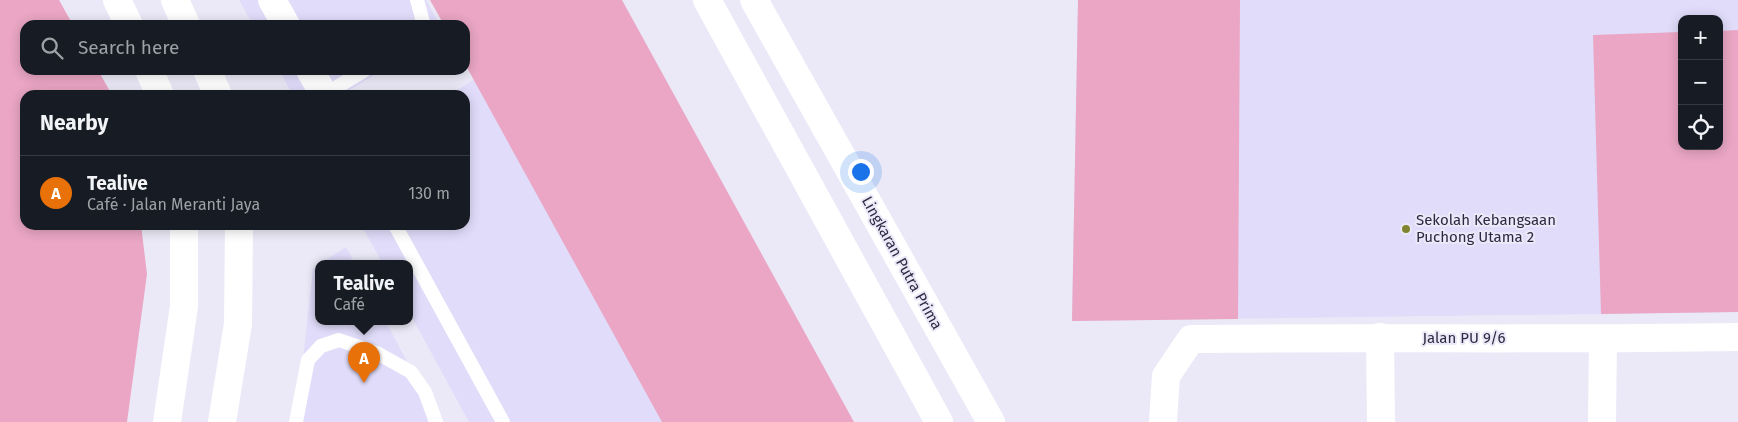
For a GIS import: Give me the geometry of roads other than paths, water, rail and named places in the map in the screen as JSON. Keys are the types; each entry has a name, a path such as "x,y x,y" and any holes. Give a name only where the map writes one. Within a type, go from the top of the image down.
{"street":[{"path":"117,0 127,20"},
{"path":"175,0 184,20"},
{"path":"272,0 283,20"},
{"path":"707,0 939,422"},
{"name":"Lingkaran Putra Prima","path":"754,0 991,422"},
{"path":"151,75 158,90"},
{"path":"209,75 216,90"},
{"path":"313,75 321,90"},
{"path":"167,422 184,306 184,230"},
{"path":"222,422 238,324 239,230"},
{"path":"1380,337 1381,422"},
{"name":"Jalan PU 9/6","path":"1163,422 1166,376 1191,339 1380,337 1603,339 1738,337"},
{"path":"1602,422 1603,339"}],"lane":[{"path":"417,0 422,20"},
{"path":"332,90 357,75"},
{"path":"398,230 503,422"},
{"path":"296,422 308,360 321,346 339,340 377,353 411,372 425,392 436,422"}],"place":[{"name":"Sekolah Kebangsaan Puchong Utama 2","path":"1406,229"},
{"name":"Tealive","path":"364,383"}]}
